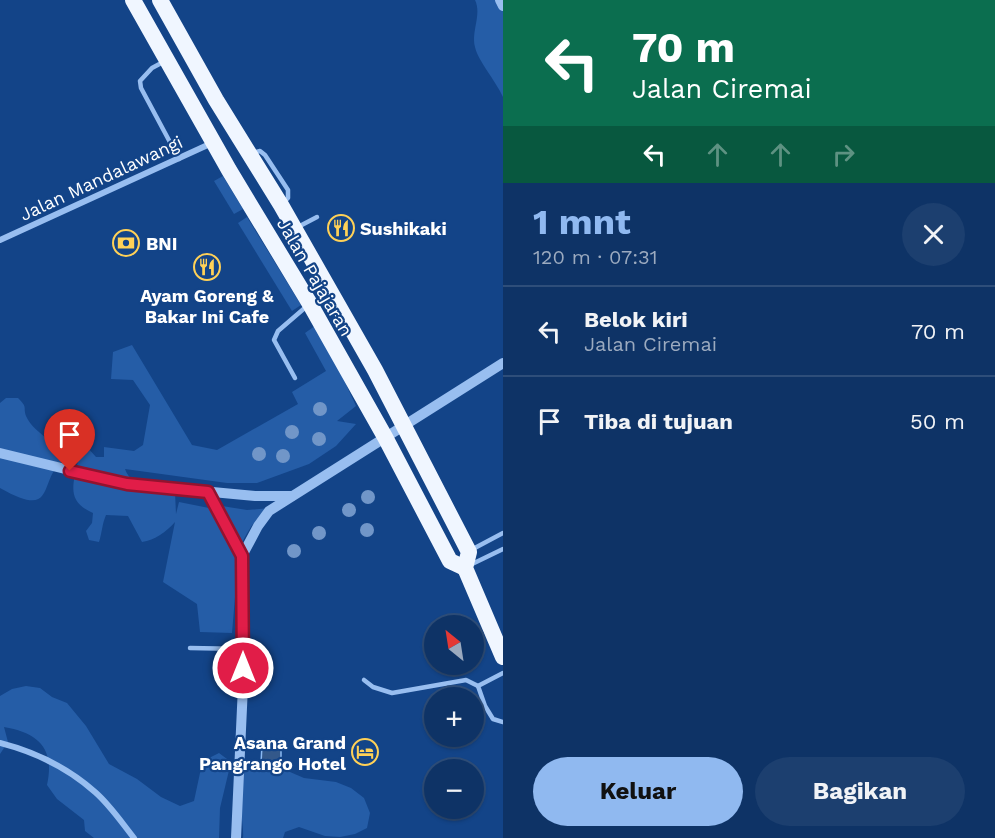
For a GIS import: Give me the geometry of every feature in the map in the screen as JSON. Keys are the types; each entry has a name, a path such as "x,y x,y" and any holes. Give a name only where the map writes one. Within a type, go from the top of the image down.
{"highway":[{"name":"Jalan Pajajaran","path":"133,0 385,437 450,561 467,560"},
{"name":"Jalan Pajajaran","path":"160,0 216,100 281,205 404,424 467,560 503,657"}],"street":[{"path":"500,0 503,6"},
{"name":"Jalan Mandalawangi","path":"0,240 214,142"},
{"path":"242,556 258,526 269,512 503,363"},
{"path":"0,453 127,484 255,496 293,496"},
{"path":"208,492 242,556 243,649 236,838"},
{"path":"0,743 23,749 67,771 96,793 135,838"}],"lane":[{"path":"167,60 152,68 140,81 141,88 179,159"},
{"path":"294,229 317,217"},
{"path":"295,378 274,340 278,331 309,304"},
{"path":"467,560 503,533"},
{"path":"467,560 503,549"},
{"path":"190,648 243,649"},
{"path":"478,686 503,672"},
{"path":"364,680 373,687 392,693 466,680 478,686 485,706 493,719 503,722"}],"shaded area":[{"path":"475,0 503,0 503,97 475,47 477,6"},
{"path":"223,176 243,209 234,214 214,181"},
{"path":"247,217 301,305 292,311 238,223"},
{"path":"319,323 356,406 337,421 356,424 336,446 309,464 257,483 227,483 125,469 128,475 139,484 175,492 176,514 179,502 209,508 238,561 232,633 200,632 197,604 163,582 175,522 160,535 142,542 128,516 106,515 99,542 89,540 86,531 92,523 93,513 84,508 75,498 73,485 78,461 69,457 59,465 40,498 32,500 19,497 0,488 0,403 6,398 18,398 24,405 30,423 48,440 70,434 80,439 96,457 104,457 104,447 134,451 143,445 150,405 133,380 111,379 113,352 132,345 192,445 217,450 298,404 292,392 326,371 305,333"},
{"path":"222,506 247,510 270,508 253,524 241,545"},
{"path":"26,686 40,688 52,697 67,703 86,726 109,764 137,779 161,797 180,806 194,801 205,760 219,753 231,762 220,808 219,838 94,838 85,831 84,820 57,799 47,785 49,762 42,745 35,738 4,727 8,742 0,754 0,696 12,689"},
{"path":"262,744 281,744 281,764 261,764"},
{"path":"266,759 281,764 290,772 304,778 336,782 351,788 364,798 370,813 367,828 355,834 340,837 325,836 299,827 285,832 283,838 243,838 240,797 242,776 246,768 253,763"}],"place":[{"name":"Sushikaki","path":"341,228"},
{"name":"BNI","path":"126,243"},
{"name":"Ayam Goreng & Bakar Ini Cafe","path":"207,267"},
{"name":"Asana Grand Pangrango Hotel","path":"365,752"}],"route":[{"path":"70,471 127,484 208,492 242,556 243,668"}]}
